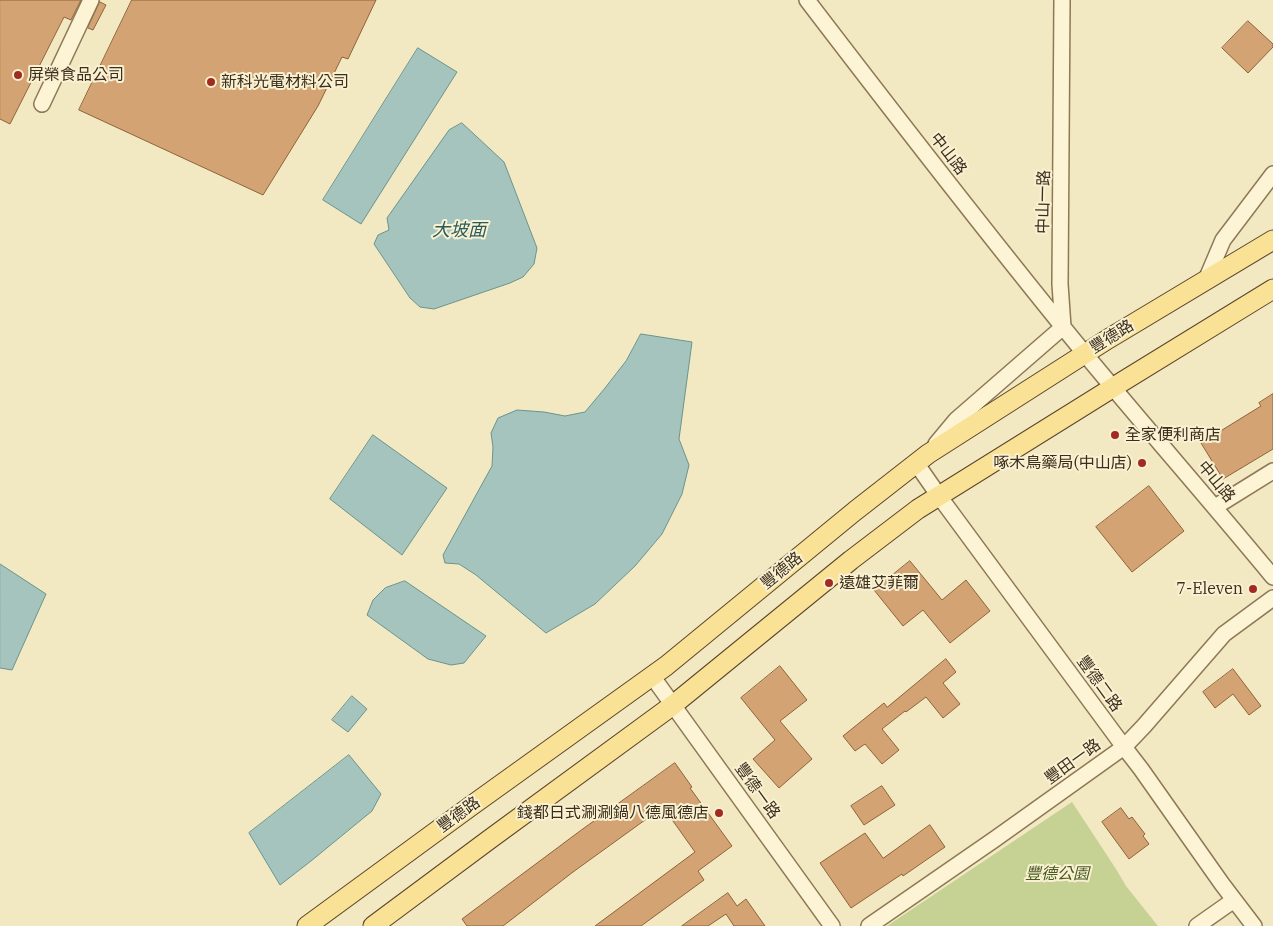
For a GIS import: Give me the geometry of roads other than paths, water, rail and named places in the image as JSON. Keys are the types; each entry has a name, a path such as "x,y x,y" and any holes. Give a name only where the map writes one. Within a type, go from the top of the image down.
{"main road":[{"name":"豐德路","path":"307,926 666,666 854,511 922,459 1085,354 1273,240"},
{"path":"373,926 673,705 851,560 918,509 1112,387 1273,290"}],"street":[{"path":"42,104 91,0"},
{"name":"中山路","path":"807,0 898,119 1063,327"},
{"name":"中山一路","path":"1062,0 1060,284 1063,327"},
{"path":"1206,280 1223,240 1273,174"},
{"path":"922,459 956,420 1063,327 1112,387"},
{"name":"中山路","path":"1112,387 1273,577"},
{"name":"豐德二路","path":"922,459 938,496 1142,769 1254,926"},
{"path":"1215,507 1273,471"},
{"name":"豐田一路","path":"869,926 1124,747 1224,634 1273,598"},
{"name":"豐德一路","path":"652,676 832,926"},
{"path":"1196,926 1234,900"}],"water":[{"path":"418,48 457,72 361,224 323,200"},
{"name":"大坡面","path":"462,123 504,162 537,248 534,264 523,277 510,283 434,309 420,307 410,298 374,244 378,235 389,230 387,218 449,130"},
{"path":"641,334 692,342 679,439 689,465 682,494 662,534 635,566 595,604 546,633 476,575 459,564 445,563 443,555 492,466 493,447 491,433 498,418 517,410 565,416 585,412 626,361"},
{"path":"373,435 447,488 402,555 330,499"},
{"path":"0,564 46,594 12,670 0,668"},
{"path":"405,581 486,636 464,663 451,665 428,659 367,615 373,600 385,588"},
{"path":"352,696 367,709 348,732 332,720"},
{"path":"349,755 381,794 372,811 280,885 249,833"}],"place":[{"name":"屏榮食品公司","path":"18,75"},
{"name":"新科光電材料公司","path":"211,82"},
{"name":"全家便利商店","path":"1115,435"},
{"name":"啄木鳥藥局(中山店)","path":"1142,463"},
{"name":"遠雄艾菲爾","path":"829,583"},
{"name":"7-Eleven","path":"1253,589"},
{"name":"錢都日式涮涮鍋八德風德店","path":"719,813"}],"park label":[{"name":"豐德公園","path":"1057,874"}]}
